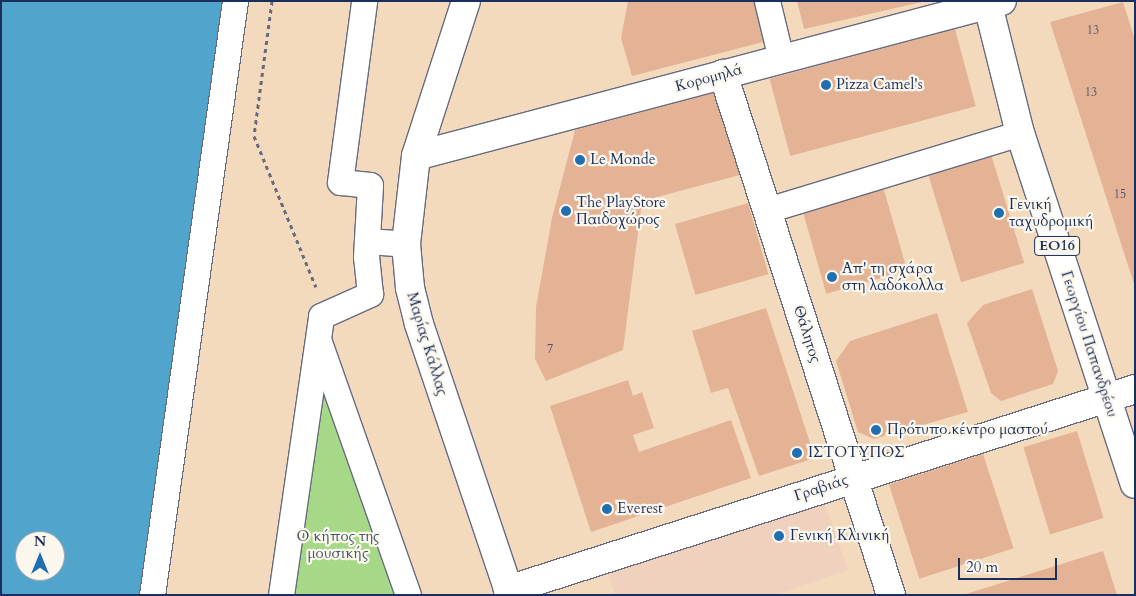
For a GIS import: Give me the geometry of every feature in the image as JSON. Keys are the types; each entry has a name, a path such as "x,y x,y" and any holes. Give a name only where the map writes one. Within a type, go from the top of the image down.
{"street":[{"path":"152,595 234,1"},
{"path":"281,595 321,316 370,294 367,242 370,185 340,182 364,1"},
{"name":"Μαρίας Κάλλας","path":"466,1 416,156 406,244 410,288 419,324 509,592"},
{"path":"767,1 781,59"},
{"name":"Κορομηλά","path":"416,156 992,2"},
{"name":"Γεωργίου Παπανδρέου","path":"992,2 1020,133 1135,484"},
{"name":"Θάλητος","path":"722,74 892,595"},
{"path":"767,210 1020,133"},
{"path":"367,242 406,244"},
{"path":"318,338 408,595"},
{"name":"Γραβιάς","path":"509,592 853,478 1135,389"}],"path":[{"path":"254,136 272,1"}],"shaded area":[{"name":"Γενική Κλινική","path":"824,502 848,570 776,595 615,595 608,574"}],"green space":[{"name":"Ο κήπος της μουσικής","path":"318,337 408,595 281,595"}],"water":[{"path":"1,1 223,1 143,595 1,595"}],"building":[{"path":"628,1 761,1 771,40 632,76 621,38"},
{"path":"797,1 922,1 922,2 804,29"},
{"path":"1123,2 1135,40 1134,284 1050,22"},
{"path":"955,29 976,106 790,156 770,79"},
{"path":"717,92 740,175 642,201 623,350 546,381 535,359 536,307 552,218 575,130"},
{"path":"990,151 1024,263 961,282 927,170"},
{"path":"882,183 907,270 826,294 801,206"},
{"path":"748,203 768,274 695,295 675,224"},
{"path":"1032,289 1058,371 1053,384 1001,401 991,393 967,323 983,305"},
{"path":"766,308 815,458 759,476 728,388 711,393 692,331"},
{"path":"937,313 968,412 874,439 858,432 836,361 850,341"},
{"path":"628,380 633,396 642,392 654,428 633,435 639,452 731,420 751,478 591,532 550,406"},
{"path":"1077,431 1104,518 1050,534 1023,447"},
{"path":"983,454 1014,548 919,579 889,485"},
{"path":"1103,551 1117,595 966,595 966,594"}],"place":[{"name":"Pizza Camel's","path":"826,85"},
{"name":"Le Monde","path":"580,160"},
{"name":"The PlayStore Παιδοχώρος","path":"566,211"},
{"name":"Γενική ταχυδρομική","path":"999,213"},
{"name":"Απ' τη σχάρα στη λαδόκολλα","path":"832,277"},
{"name":"Πρότυπο κέντρο μαστού","path":"876,430"},
{"name":"ΙΣΤΟΤΥΠΟΣ","path":"797,453"},
{"name":"Everest","path":"607,509"},
{"name":"Γενική Κλινική","path":"779,536"}]}
